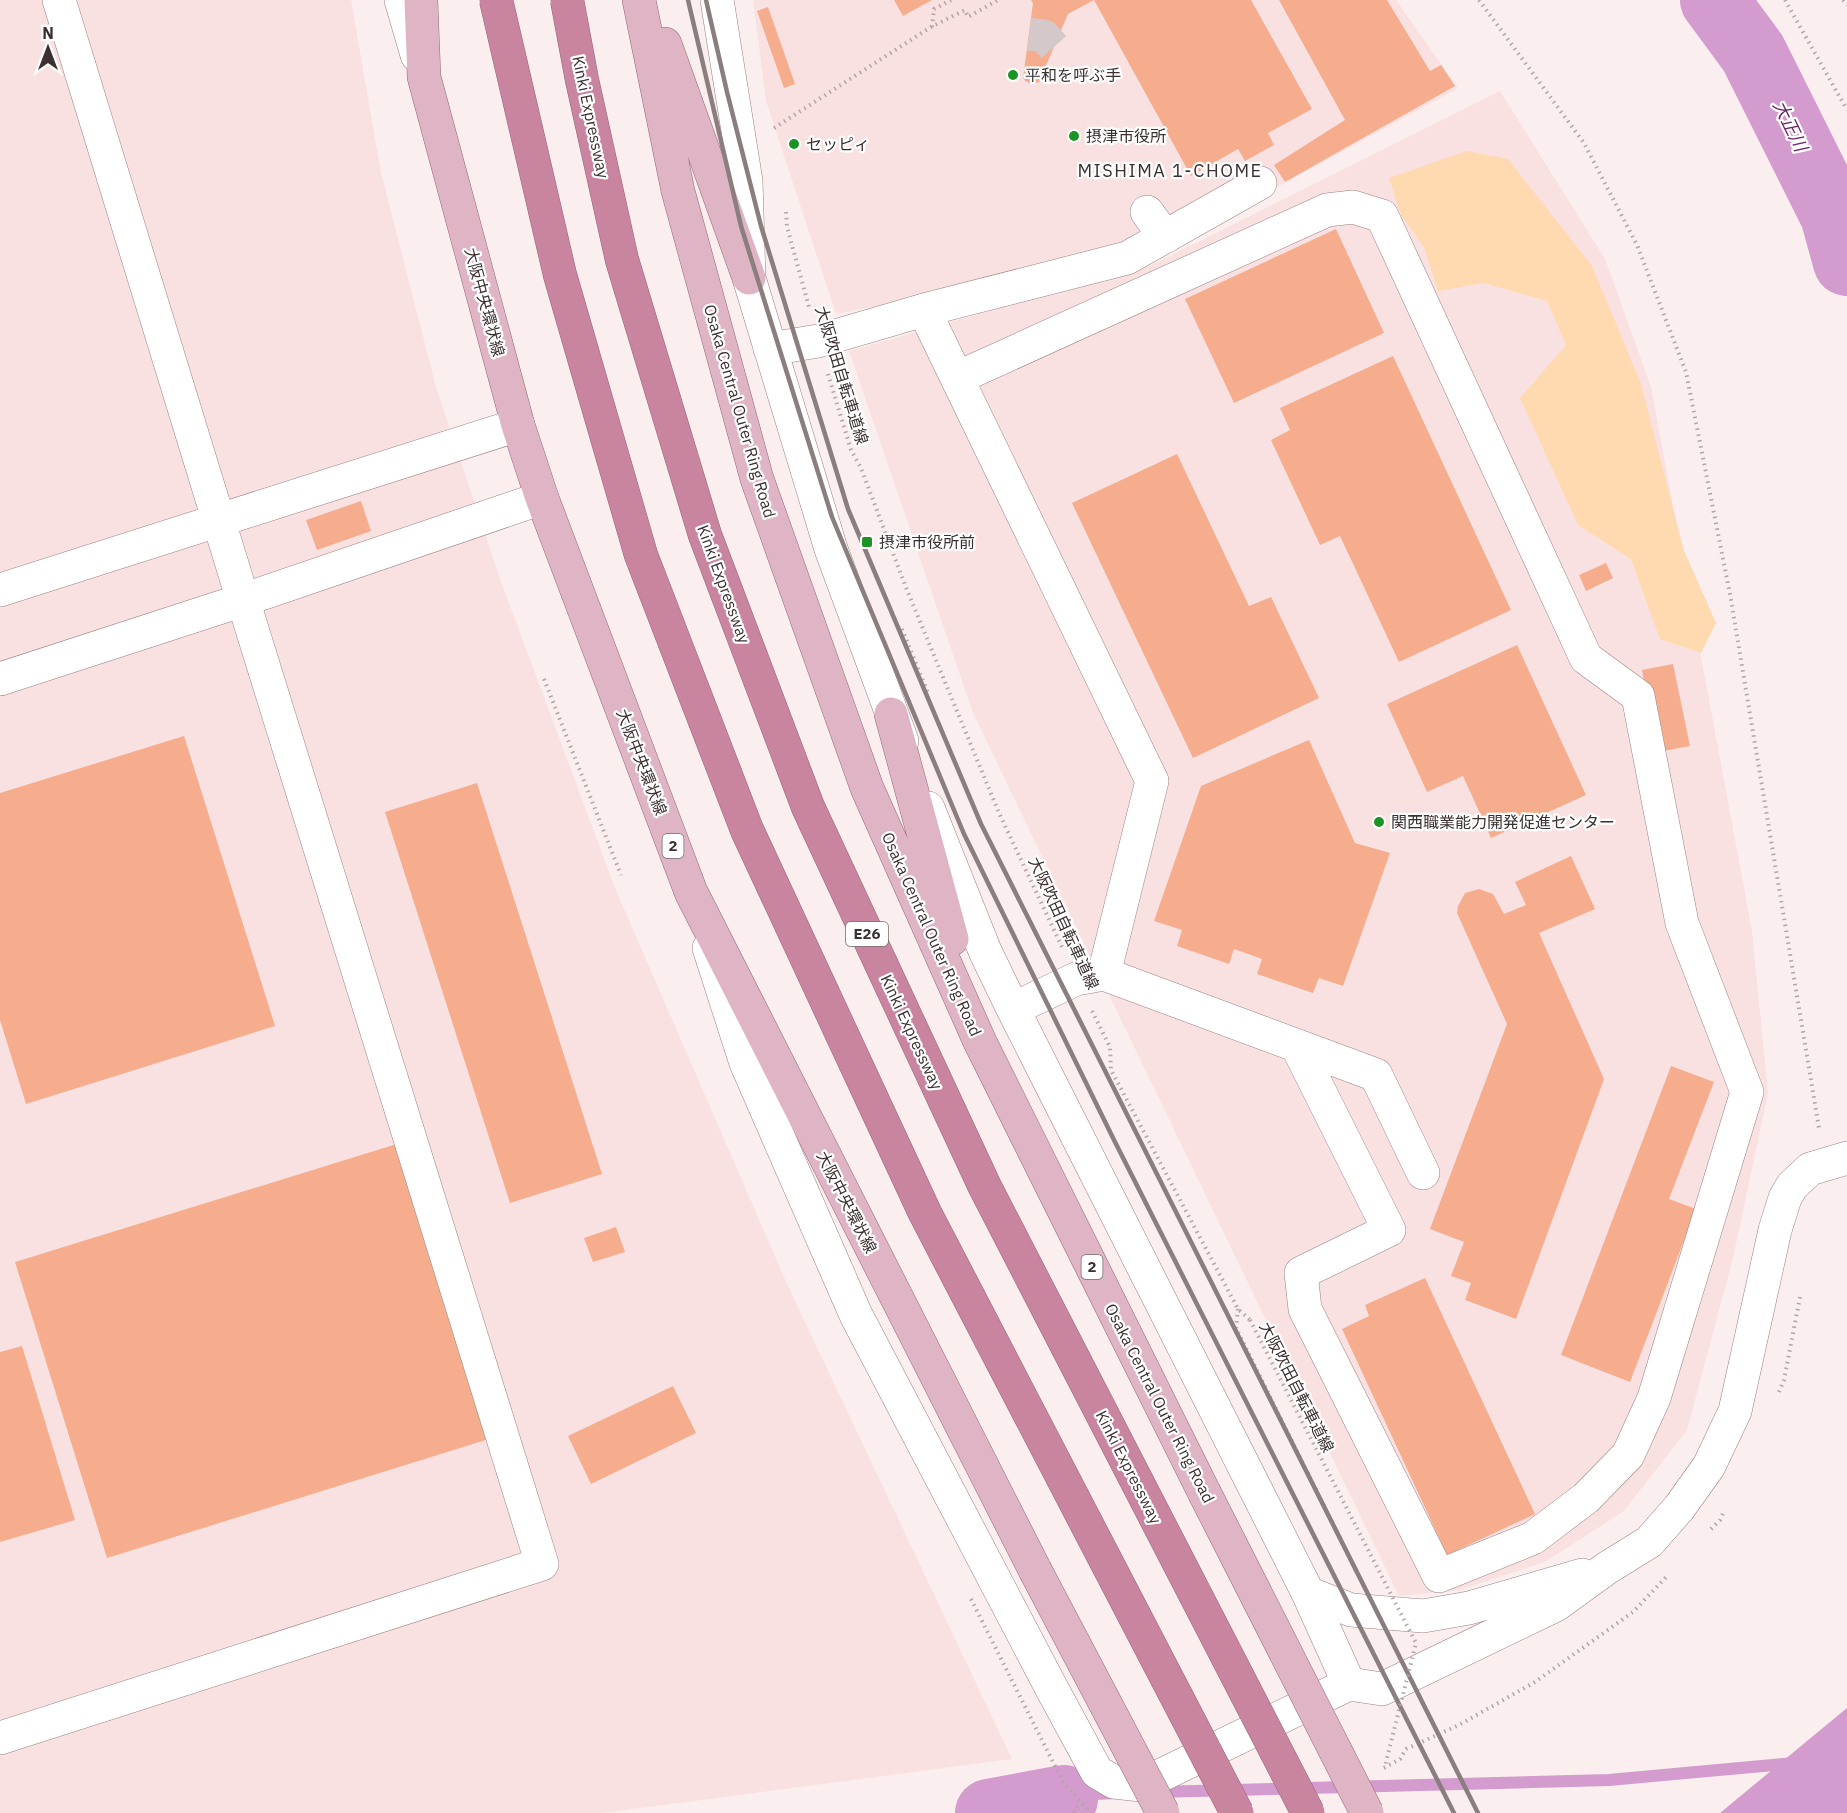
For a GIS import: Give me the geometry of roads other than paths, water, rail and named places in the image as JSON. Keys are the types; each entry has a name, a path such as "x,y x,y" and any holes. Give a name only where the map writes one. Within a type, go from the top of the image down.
{"highway":[{"path":"496,0 560,274 641,555 747,830 925,1213 1237,1813"},
{"name":"Kinki Expressway","path":"567,0 582,80 622,260 705,535 808,807 985,1187 1308,1813"}],"main road":[{"name":"2","path":"421,0 424,77"},
{"name":"Osaka Central Outer Ring Road","path":"639,0 678,191 757,479 867,788 980,1042 1367,1813"},
{"path":"649,0 749,278"},
{"name":"大阪中央環状線","path":"424,77 518,425 542,498 691,892 1035,1570 1163,1813"},
{"path":"891,714 980,1042"}],"street":[{"path":"0,1738 542,1564 59,0"},
{"path":"401,0 424,77"},
{"path":"717,0 746,181 749,278 831,549 891,714 985,951 1308,1593 1349,1684"},
{"path":"770,349 818,341 924,310 1127,258 1156,224 1260,183"},
{"path":"957,378 1327,210 1353,207 1383,216 1586,658 1638,696 1682,923 1747,1092 1653,1398 1628,1455 1586,1498 1533,1538 1439,1576 1305,1308 1301,1273 1389,1230 1297,1046"},
{"path":"924,310 1152,782 1090,976"},
{"path":"0,590 518,425"},
{"path":"0,679 243,600 542,498"},
{"path":"691,892 746,1063 855,1316 1097,1772 1114,1782 1141,1785 1349,1684 1383,1689 1556,1605 1607,1568 1649,1542 1679,1508 1709,1466 1735,1411 1775,1230 1785,1198 1796,1181 1810,1168 1842,1159"},
{"path":"1013,1009 1090,976 1376,1075 1423,1173"},
{"path":"1308,1593 1351,1611 1423,1616 1469,1608 1607,1568"}],"waterway":[{"name":"大正川","path":"1714,0 1753,53 1834,215 1847,262"},
{"path":"1156,1792 1609,1780 1795,1763"},
{"path":"1064,1799 1092,1794 1118,1793"},
{"path":"989,1813 1064,1799"}],"tunnel":[{"path":"1029,34 1044,36 1054,47"}],"railway":[{"path":"688,0 741,226 832,517 964,834 1114,1140 1454,1813"},
{"path":"706,0 761,226 848,509 981,824 1478,1813"}],"place":[{"name":"平和を呼ぶ手","path":"1013,75"},
{"name":"摂津市役所","path":"1074,136"},
{"name":"セッピィ","path":"794,144"},
{"name":"摂津市役所前","path":"867,542"},
{"name":"関西職業能力開発促進センター","path":"1379,822"}],"district":[{"name":"MISHIMA 1-CHOME","path":"1170,171"}]}
